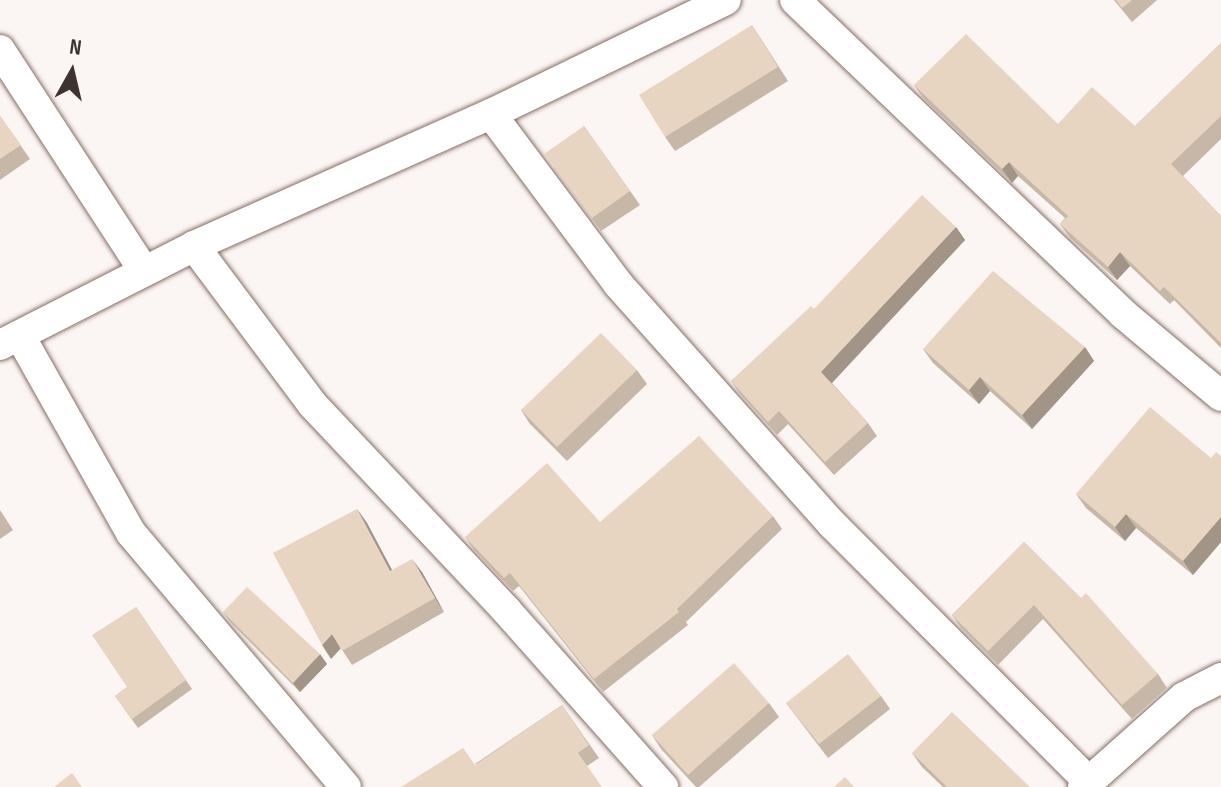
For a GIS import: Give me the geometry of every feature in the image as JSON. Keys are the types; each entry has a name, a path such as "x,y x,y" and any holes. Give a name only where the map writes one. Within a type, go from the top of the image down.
{"street":[{"path":"346,787 131,533 10,340 194,246 491,114 726,0"},
{"path":"795,0 1122,313 1221,396"},
{"path":"0,50 144,271"},
{"path":"491,114 618,284 832,524 1085,784 1184,697 1221,678"},
{"path":"194,246 312,404 506,610 663,787"}],"building":[{"path":"1116,0 1132,0 1122,8"},
{"path":"752,25 778,67 665,137 639,95"},
{"path":"966,34 1058,124 1092,87 1135,126 1221,43 1221,116 1171,164 1221,216 1221,343 1164,287 1160,291 1120,252 1108,267 1060,224 1068,216 1009,162 1002,169 914,85"},
{"path":"0,116 21,145 0,159"},
{"path":"584,126 630,191 592,218 544,154"},
{"path":"922,195 956,227 821,372 868,423 825,462 779,411 768,422 731,381 811,306 814,309"},
{"path":"993,271 1085,347 1022,415 980,377 969,390 923,349"},
{"path":"601,333 637,370 557,447 521,410"},
{"path":"1150,407 1211,458 1216,452 1221,456 1221,517 1183,561 1126,514 1115,527 1076,494"},
{"path":"699,436 773,516 677,609 679,612 594,679 510,573 504,578 465,537 547,463 600,522"},
{"path":"357,509 390,571 412,559 435,598 342,651 332,634 322,645 273,553"},
{"path":"1024,542 1081,598 1086,593 1158,674 1122,705 1034,605 988,651 952,615"},
{"path":"247,587 320,654 293,683 223,612"},
{"path":"136,607 186,680 132,719 115,696 127,687 92,635"},
{"path":"848,654 881,696 819,744 786,703"},
{"path":"734,663 769,703 688,775 652,735"},
{"path":"562,705 589,745 578,753 602,787 401,787 463,748 475,765"},
{"path":"952,712 1030,787 947,787 912,753"},
{"path":"72,773 82,787 54,787"},
{"path":"845,777 854,787 834,787"}]}
